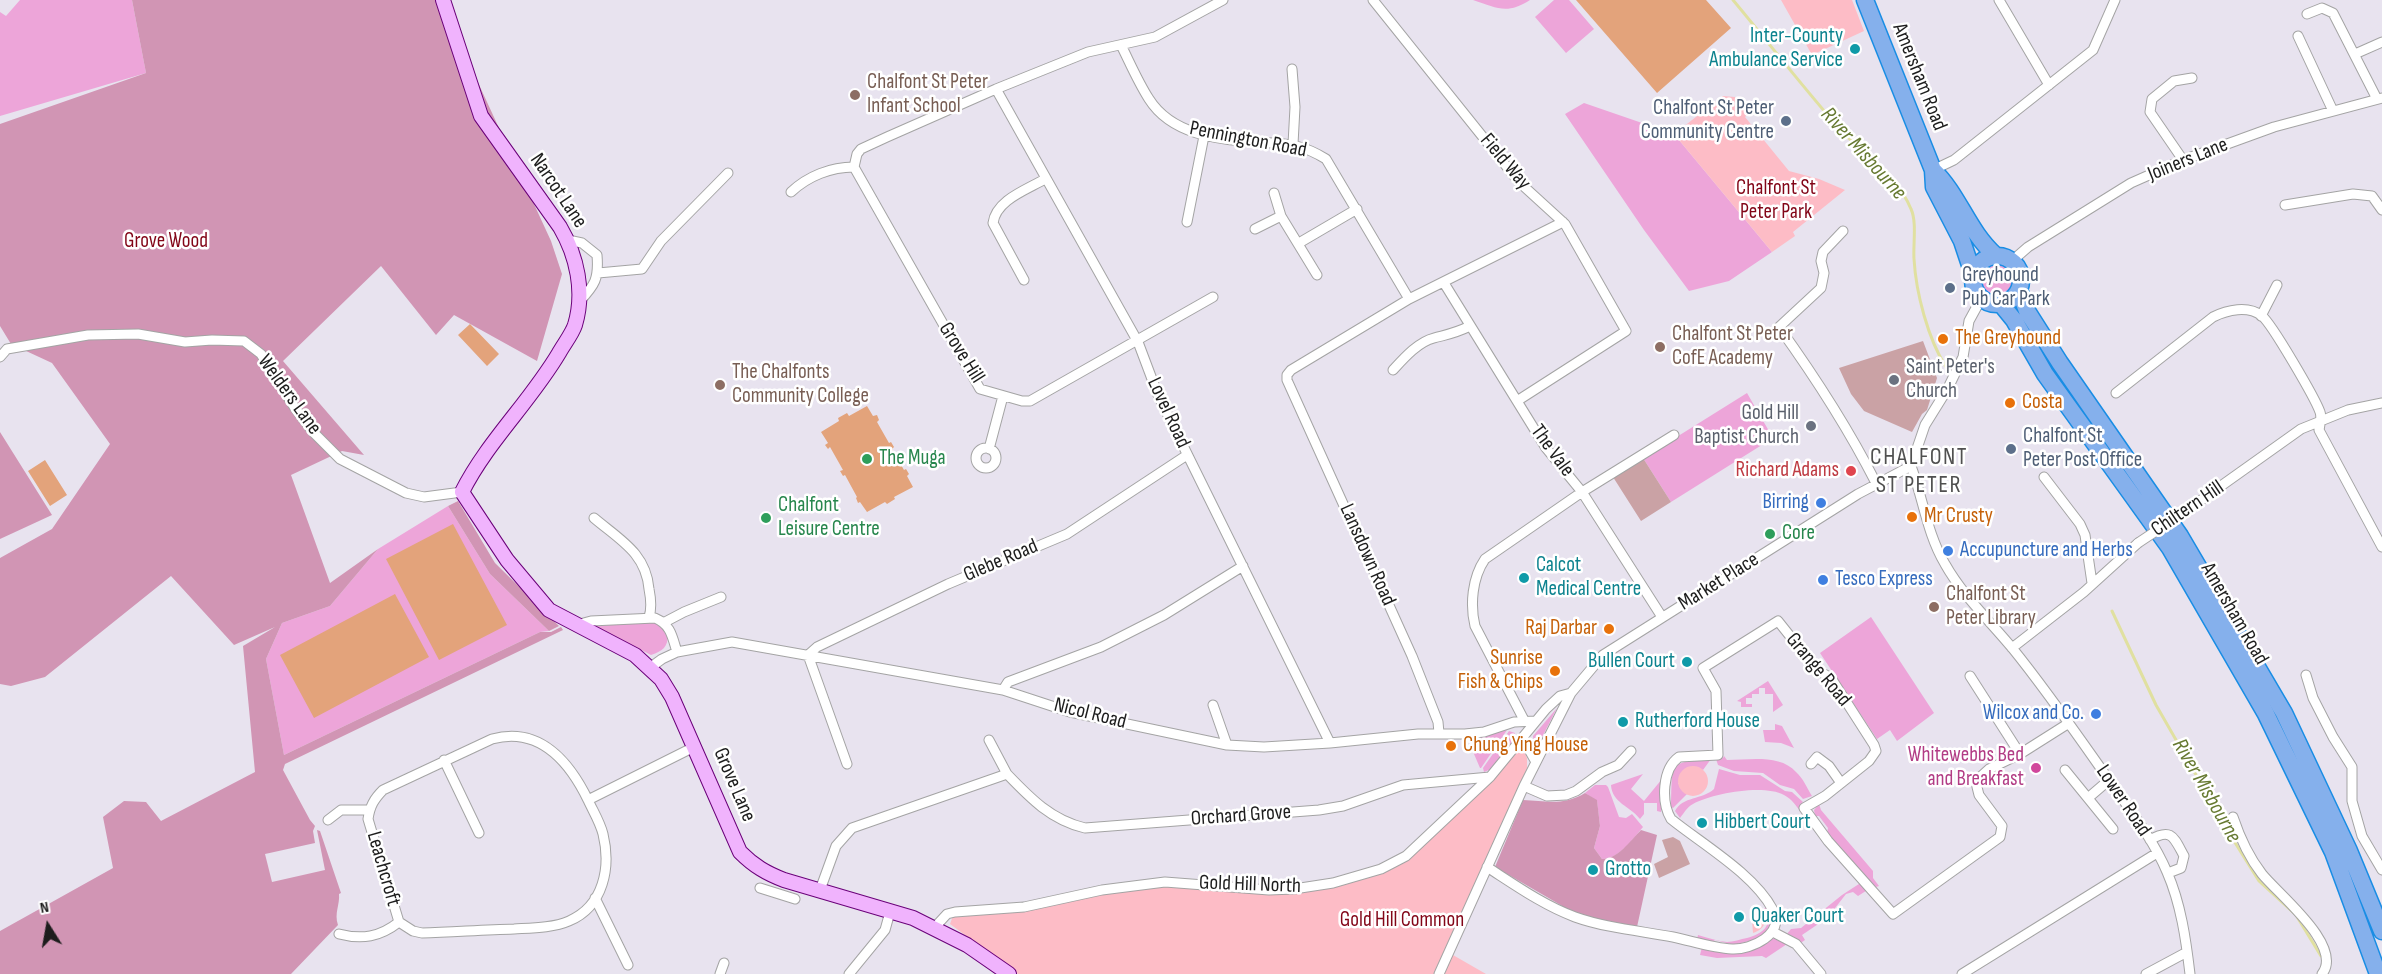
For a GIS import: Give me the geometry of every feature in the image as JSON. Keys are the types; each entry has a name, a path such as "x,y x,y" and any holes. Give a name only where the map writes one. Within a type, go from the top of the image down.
{"highway":[{"name":"Amersham Road","path":"1865,0 1933,170 1934,187 1962,241 1973,274"},
{"name":"Amersham Road","path":"1933,170 1946,182 1979,239 1995,255"},
{"path":"1995,255 2012,261 2020,274 2019,290 2001,304 1987,302 1974,288 1973,274 1981,261 1995,255"},
{"name":"Amersham Road","path":"2019,290 2027,311 2060,363 2180,536 2284,713 2349,851 2382,931"},
{"name":"Amersham Road","path":"2001,304 2014,320 2045,374 2170,549 2266,714 2333,852 2379,974"}],"street":[{"name":"Narcot Lane","path":"442,0 481,116 568,240 578,271 579,302 575,326 553,364 473,470 462,492"},
{"path":"791,192 812,177 826,171 840,167 854,167 857,154 867,146 996,88 1088,52 1155,37 1223,0"},
{"name":"Field Way","path":"1373,0 1520,182 1563,222 1626,331 1518,401"},
{"path":"2000,0 2049,85"},
{"path":"1933,170 1954,160 2093,50 2115,0"},
{"path":"2307,14 2322,8 2333,13 2379,99"},
{"path":"2298,36 2332,111"},
{"path":"2355,54 2382,42"},
{"name":"Pennington Road","path":"1121,45 1149,101 1176,126 1204,136 1293,144 1308,148 1326,159 1409,299"},
{"path":"1292,69 1295,107 1293,144"},
{"path":"2183,160 2150,112 2152,99 2174,81 2192,78"},
{"name":"Lovel Road","path":"996,88 1138,342 1158,395 1330,743"},
{"name":"Joiners Lane","path":"2012,261 2028,247 2131,183 2183,160 2274,127 2379,99"},
{"path":"1187,222 1204,136"},
{"name":"Grove Hill","path":"854,167 980,389 1022,401 1030,401 1138,342 1213,297"},
{"path":"598,273 642,270 661,241 728,173"},
{"path":"1024,280 993,223 994,215 1000,206 1045,179"},
{"path":"1274,193 1281,216 1317,275"},
{"path":"2285,205 2353,194 2372,196 2382,210"},
{"path":"1299,243 1357,209"},
{"path":"1255,229 1281,216"},
{"path":"1409,299 1563,222"},
{"path":"1843,231 1823,252 1821,261 1824,273 1821,288 1779,327 1819,383 1852,436 1876,483"},
{"path":"568,240 582,243 597,255 598,273 592,288 579,302"},
{"name":"The Vale","path":"1444,283 1546,448 1582,492 1662,617"},
{"path":"2261,316 2277,285"},
{"name":"Lansdown Road","path":"1409,299 1291,370 1287,375 1287,380 1412,656 1438,722 1439,733"},
{"path":"1911,466 1925,425 1948,388 1963,357 1969,321 1982,299"},
{"path":"2116,393 2213,317 2226,310 2247,310 2261,316 2285,348 2321,413 2319,430 2382,547"},
{"path":"1393,370 1408,355 1432,338 1452,335 1470,326"},
{"name":"Welders Lane","path":"0,357 7,349 88,335 138,334 185,342 212,339 244,341 261,354 313,432 340,459 406,493 424,497 462,492"},
{"path":"989,448 1003,396"},
{"name":"Chiltern Hill","path":"2012,648 2138,543 2301,429 2348,410 2382,403"},
{"path":"1524,720 1475,626 1472,610 1476,579 1485,560 1582,492 1674,435"},
{"name":"Glebe Road","path":"808,655 817,647 948,584 1067,534 1187,455"},
{"name":"Market Place","path":"1571,693 1603,656 1876,483 1911,466"},
{"name":"Lower Road","path":"1911,466 1930,531 1943,562 1959,587 2012,648 2069,723 2150,840 2168,873 2180,914 2190,974"},
{"path":"2044,477 2080,524 2085,535 2092,583"},
{"name":"Grove Lane","path":"462,492 507,560 549,610 619,646 651,667 661,679 672,697 740,852 754,866 783,887 820,890 913,918 935,927 1010,974"},
{"path":"594,518 634,551 642,561 648,576 652,610 649,617"},
{"path":"1004,690 1008,682 1101,646 1164,615 1243,567"},
{"path":"665,622 722,597"},
{"path":"576,625 591,621 649,617 665,622 671,631 676,652"},
{"name":"Grange Road","path":"1773,932 1776,918 1774,911 1758,890 1744,876 1671,819 1666,809 1666,777 1673,762 1686,756 1718,755 1716,692 1703,668 1778,621 1816,670 1831,678 1875,745 1874,756 1816,802 1807,805 1805,811 1828,841 1893,914 2000,837 2002,826 1979,795 1978,779 1989,769 2020,754 2069,723"},
{"name":"Nicol Road","path":"651,667 676,652 732,642 1004,690 1070,712 1227,745 1264,747 1439,733 1475,733 1524,720 1536,721"},
{"path":"808,655 847,764"},
{"path":"2306,675 2313,698 2352,767 2352,801 2362,836 2382,870"},
{"path":"1970,676 2020,754"},
{"path":"1439,974 1524,786 1571,693"},
{"name":"Gold Hill North","path":"935,927 947,914 955,912 1024,907 1134,884 1165,882 1269,890 1294,889 1333,883 1381,869 1406,856 1490,777 1536,721 1560,696 1571,693"},
{"path":"1213,705 1227,745"},
{"name":"Leachcroft","path":"503,736 523,736 543,745 559,757 580,782 603,831 606,856 605,881 595,898 570,921 544,927 422,933 399,922 368,819 369,810 374,799 383,790 444,760 503,736"},
{"path":"1523,739 1536,762"},
{"name":"Orchard Grove","path":"989,740 1007,774 1036,804 1068,824 1085,828 1318,810 1343,806 1402,785 1490,777"},
{"path":"588,800 694,747"},
{"path":"1524,786 1547,796 1566,795 1576,791 1602,772 1618,765 1631,751"},
{"path":"1811,764 1817,757 1829,766 1841,783"},
{"path":"444,760 479,833"},
{"path":"2065,770 2113,829"},
{"path":"820,890 836,846 852,828 1007,774"},
{"path":"2088,798 2109,780"},
{"path":"328,820 341,810 369,810"},
{"path":"2232,817 2244,847 2262,873 2321,938 2327,961 2322,974"},
{"path":"2150,840 2163,834 2174,838 2184,856 2181,867 2168,873"},
{"path":"1962,974 2157,853"},
{"path":"1487,867 1538,899 1574,917 1606,925 1733,949 1761,941 1773,932 1796,944 1821,974"},
{"path":"760,888 783,887 795,899"},
{"path":"595,898 628,965"},
{"path":"849,974 885,930 890,912"},
{"path":"339,934 367,938 379,935 399,922"},
{"path":"2146,974 2187,952"},
{"path":"720,974 723,963"}],"shaded area":[{"path":"20,0 132,0 146,73 0,116 0,12 6,16"},
{"path":"1473,0 1530,0 1522,5 1502,9"},
{"path":"1554,0 1569,0 1594,29 1566,53 1535,17"},
{"path":"1576,0 1706,0 1731,28 1657,93"},
{"path":"1584,103 1674,134 1772,252 1729,281 1689,291 1644,230 1565,114"},
{"path":"1996,262 2009,267 2014,280 2009,293 1996,298 1983,293 1978,280 1983,267"},
{"path":"470,324 499,354 487,366 458,335"},
{"path":"1923,341 1937,378 1927,410 1922,414 1912,432 1864,411 1851,394 1839,368"},
{"path":"1747,393 1773,438 1671,502 1643,458"},
{"name":"The Muga","path":"867,406 873,416 877,415 879,420 877,422 889,443 891,442 894,447 892,449 904,470 906,469 909,474 907,476 913,487 894,497 895,499 887,504 885,502 867,512 860,502 858,503 830,447 828,449 825,445 828,443 821,432 839,421 838,418 847,413 849,416"},
{"path":"1643,458 1671,502 1641,521 1613,477"},
{"path":"45,460 67,495 50,506 28,471"},
{"path":"448,506 490,574 549,631 540,632 284,755 266,659 282,623 330,606 378,549"},
{"path":"453,524 507,625 439,660 386,559"},
{"path":"395,594 429,657 314,718 280,655"},
{"path":"1871,617 1934,713 1897,741 1890,730 1877,739 1820,653"},
{"path":"656,622 668,634 668,638 664,648 651,655 595,626"},
{"path":"1768,681 1783,705 1773,712 1773,694 1765,694 1765,688 1759,688 1759,694 1752,694 1752,698 1746,698 1746,704 1752,704 1752,707 1741,707 1741,702 1737,701"},
{"path":"1557,708 1538,745 1534,746 1533,736"},
{"path":"1775,724 1782,726 1794,748 1781,743 1765,742 1763,730 1775,730"},
{"path":"1507,730 1481,768 1480,768 1468,740"},
{"path":"1509,731 1515,733 1509,750 1495,766 1484,772 1483,768"},
{"path":"1724,756 1727,760 1773,760 1789,766 1803,780 1812,796 1803,799 1794,789 1780,785 1763,773 1734,771 1718,765 1716,759"},
{"path":"1711,759 1703,770 1701,769 1678,783 1687,794 1673,808 1671,807 1675,768 1686,762"},
{"path":"1719,769 1740,775 1760,775 1785,791 1792,792 1803,802 1799,806 1801,812 1784,795 1764,790 1752,790 1725,793 1702,800 1689,807 1680,818 1675,811 1678,806 1714,789"},
{"path":"1643,774 1631,789 1644,801 1662,779 1661,812 1657,811 1657,803 1644,803 1644,814 1640,819 1618,800 1611,785"},
{"path":"1595,785 1608,787 1619,817 1626,818 1632,814 1643,827 1620,852 1602,859 1594,848 1600,826 1597,801 1585,793"},
{"path":"1819,804 1821,810 1873,871 1873,878 1879,886 1876,887 1827,833 1828,828 1819,816 1815,816 1814,810"},
{"path":"1673,837 1680,841 1690,864 1659,878 1654,864 1668,857 1662,840"},
{"path":"1862,882 1869,889 1858,896 1853,892 1846,894 1832,912 1833,914 1802,935 1805,940 1799,944 1786,935 1791,929 1801,928 1842,895"},
{"path":"1764,908 1768,908 1772,918 1771,928 1760,938 1734,945 1715,940 1712,942 1697,939 1698,935 1729,942 1758,934 1767,924 1768,919"},
{"path":"1772,938 1787,944 1766,958 1762,956 1717,958 1700,955 1702,947 1726,953"}],"green space":[{"name":"Grove Wood","path":"132,0 440,0 551,241 562,274 537,361 454,315 436,335 381,266 283,361 364,455 342,451 291,475 330,583 378,549 330,606 282,623 266,659 284,755 540,632 551,632 561,627 563,630 285,764 283,770 315,826 313,831 315,843 265,854 272,882 325,870 317,830 320,831 341,893 337,913 338,925 291,974 0,974 0,931 113,868 103,817 124,801 146,802 161,821 255,772 243,646 275,627 234,645 171,576 45,677 11,686 0,684 0,558 52,529 110,444 52,363 11,344 0,326 0,124 146,73"},
{"path":"1781,0 1852,0 1864,31 1812,55"},
{"name":"Chalfont St Peter Park","path":"1723,96 1735,97 1750,112 1745,117 1789,171 1819,179 1845,190 1793,232 1795,236 1772,252 1674,134"},
{"path":"0,432 52,515 0,539"},
{"path":"458,501 495,563 559,626 549,631 490,574 448,506"},
{"name":"Gold Hill Common","path":"1520,749 1523,749 1527,758 1527,768 1446,951 1486,974 1018,974 950,924 953,916 1161,885 1252,892 1389,870 1409,858"},
{"path":"1693,766 1703,771 1708,781 1703,791 1693,796 1683,791 1678,781 1683,771"},
{"path":"1585,793 1597,800 1600,826 1594,848 1602,859 1618,853 1641,830 1657,835 1637,927 1598,921 1571,911 1495,867 1523,800 1562,801"},
{"path":"1760,909 1765,916 1765,923 1761,929 1753,933 1752,920"}],"waterway":[{"name":"River Misbourne","path":"1733,0 1838,127 1888,175 1905,197 1914,220 1914,259 1920,301 1928,329 1946,367"},
{"name":"River Misbourne","path":"2112,611 2156,705 2234,841 2259,881 2296,915 2321,956"}],"tunnel":[{"path":"1727,720 1739,720"}],"place":[{"name":"Inter-County Ambulance Service","path":"1855,49"},
{"name":"Chalfont St Peter Infant School","path":"855,95"},
{"name":"Chalfont St Peter Community Centre","path":"1786,121"},
{"name":"Greyhound Pub Car Park","path":"1950,288"},
{"name":"The Greyhound","path":"1943,339"},
{"name":"Chalfont St Peter CofE Academy","path":"1660,347"},
{"name":"Saint Peter's Church","path":"1894,380"},
{"name":"The Chalfonts Community College","path":"720,385"},
{"name":"Costa","path":"2010,403"},
{"name":"Gold Hill Baptist Church","path":"1811,426"},
{"name":"Chalfont St Peter Post Office","path":"2011,449"},
{"name":"The Muga","path":"867,459"},
{"name":"Richard Adams","path":"1851,471"},
{"name":"Birring","path":"1821,503"},
{"name":"Mr Crusty","path":"1912,517"},
{"name":"Chalfont Leisure Centre","path":"766,518"},
{"name":"Core","path":"1770,534"},
{"name":"Accupuncture and Herbs","path":"1948,551"},
{"name":"Calcot Medical Centre","path":"1524,578"},
{"name":"Tesco Express","path":"1823,580"},
{"name":"Chalfont St Peter Library","path":"1934,607"},
{"name":"Raj Darbar","path":"1609,629"},
{"name":"Bullen Court","path":"1687,662"},
{"name":"Sunrise Fish & Chips","path":"1555,671"},
{"name":"Wilcox and Co.","path":"2096,714"},
{"name":"Rutherford House","path":"1623,722"},
{"name":"Chung Ying House","path":"1451,746"},
{"name":"Whitewebbs Bed and Breakfast","path":"2036,768"},
{"name":"Hibbert Court","path":"1702,823"},
{"name":"Grotto","path":"1593,870"},
{"name":"Quaker Court","path":"1739,917"}],"district":[{"name":"CHALFONT ST PETER","path":"1919,472"}]}
